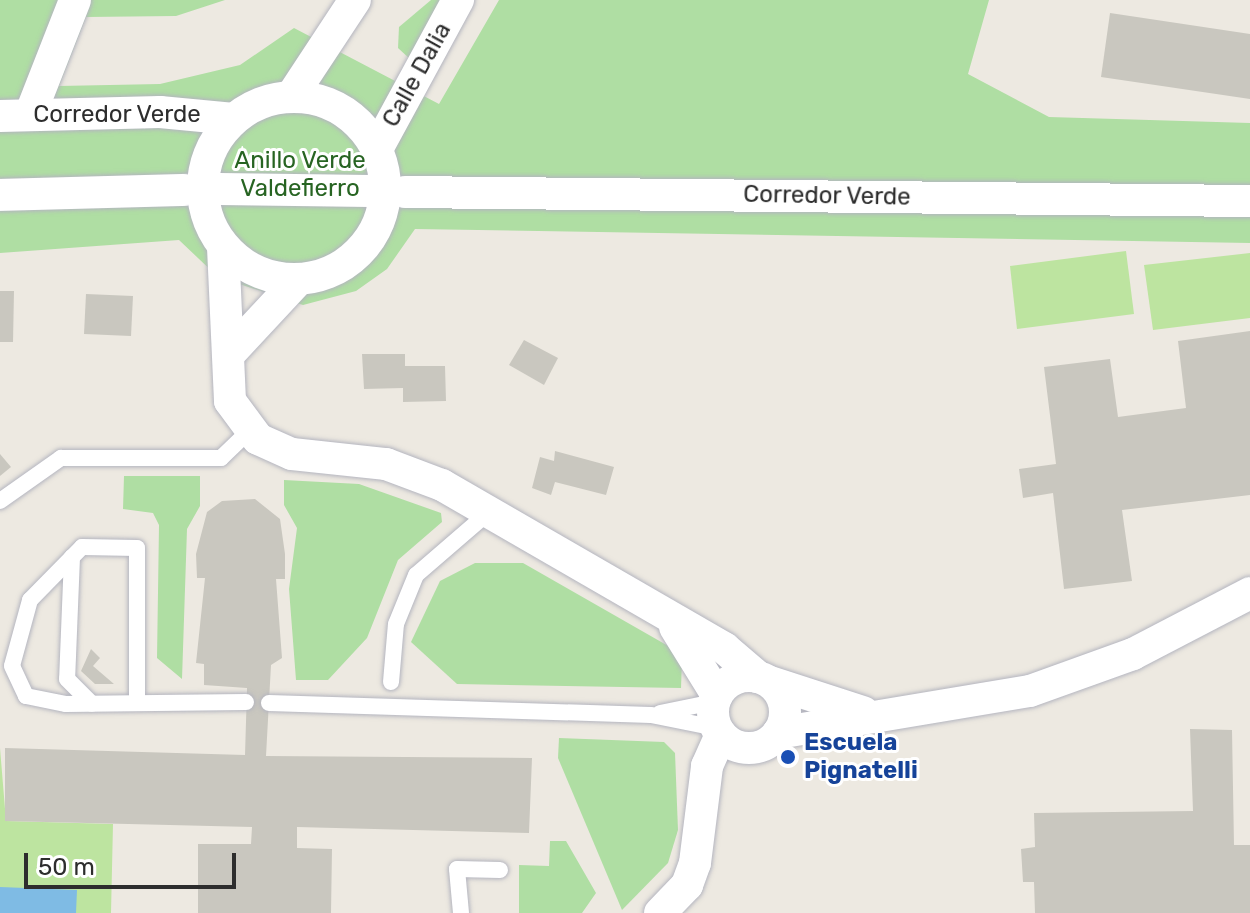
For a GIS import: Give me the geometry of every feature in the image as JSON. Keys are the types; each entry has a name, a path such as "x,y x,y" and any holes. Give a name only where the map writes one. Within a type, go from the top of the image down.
{"street":[{"path":"15,115 75,0"},
{"path":"230,353 298,280 340,267 376,229 385,191 377,149 341,111 291,97 355,0"},
{"name":"Calle Dalia","path":"377,149 458,0"},
{"name":"Corredor Verde","path":"15,115 234,119 291,97"},
{"name":"Corredor Verde","path":"234,119 210,151 202,189 223,247 230,401 249,431"},
{"path":"219,189 370,191"},
{"path":"0,195 184,190"},
{"name":"Corredor Verde","path":"405,192 1250,201"},
{"path":"223,247 248,268 298,280"},
{"path":"249,431 284,452 355,457 410,471 489,512 673,625 724,648 764,679 784,706 778,733"},
{"path":"723,722 778,733 870,714 952,710 1069,679 1250,593"},
{"path":"673,625 723,722"},
{"path":"660,913 689,899 701,820 734,679 764,679 870,714"}],"lane":[{"path":"0,501 61,458 221,458 249,431"},
{"path":"391,682 396,624 416,575 489,512"},
{"path":"137,703 137,548 82,547 30,600 12,666 26,696 92,704 246,702"},
{"path":"72,557 67,679 92,704"},
{"path":"269,703 651,715 723,722"},
{"path":"651,715 723,722"},
{"path":"461,913 457,869 500,870"}],"green space":[{"name":"Anillo Verde Valdefierro","path":"0,0 225,0 176,16 86,17 59,86 160,84 240,65 294,28 439,104 499,0 989,0 968,74 1049,117 1250,123 1250,243 415,229 387,269 356,291 303,305 218,277 179,240 0,253"},
{"path":"431,0 445,0 411,60 398,48 399,27"},
{"path":"1126,251 1134,314 1017,329 1010,266"},
{"path":"1250,253 1250,318 1153,330 1144,265"},
{"path":"124,476 200,476 200,506 187,529 182,679 157,658 159,525 153,513 123,509"},
{"path":"284,480 359,484 441,513 442,522 398,560 367,638 328,680 296,680 289,589 297,528 284,505"},
{"path":"475,563 523,563 670,647 682,660 681,688 457,684 411,642 440,581"},
{"path":"559,738 664,742 675,753 678,830 668,863 622,910 558,758"},
{"path":"0,748 6,821 113,824 111,913 0,913"},
{"path":"550,841 566,841 596,893 582,913 519,913 519,865 549,866"}],"water":[{"path":"0,887 77,890 76,913 0,913"}],"building":[{"path":"1110,13 1250,34 1250,99 1101,77"},
{"path":"0,291 14,291 13,342 0,342"},
{"path":"86,294 133,296 131,336 84,334"},
{"path":"1250,331 1250,495 1122,510 1132,581 1064,589 1053,493 1023,498 1019,469 1056,464 1044,367 1110,359 1118,417 1186,408 1178,341"},
{"path":"524,340 558,358 544,385 509,365"},
{"path":"362,354 405,354 405,366 445,366 446,401 403,402 403,388 364,389"},
{"path":"555,451 614,467 606,495 555,482 551,495 532,488 540,457 554,461"},
{"path":"0,454 11,467 0,476"},
{"path":"255,499 280,519 285,554 285,579 276,579 282,658 271,665 266,756 532,758 529,833 297,827 297,848 332,849 331,913 198,913 198,844 251,844 252,827 5,821 5,748 245,755 247,688 204,685 204,664 196,663 205,578 197,578 196,554 207,512 222,501"},
{"path":"91,649 100,658 93,666 114,684 95,684 81,671"},
{"path":"1190,729 1232,730 1234,845 1250,845 1250,913 1035,913 1034,882 1023,882 1021,849 1035,847 1034,813 1193,811"}],"place":[{"name":"Escuela Pignatelli","path":"788,757"}]}
